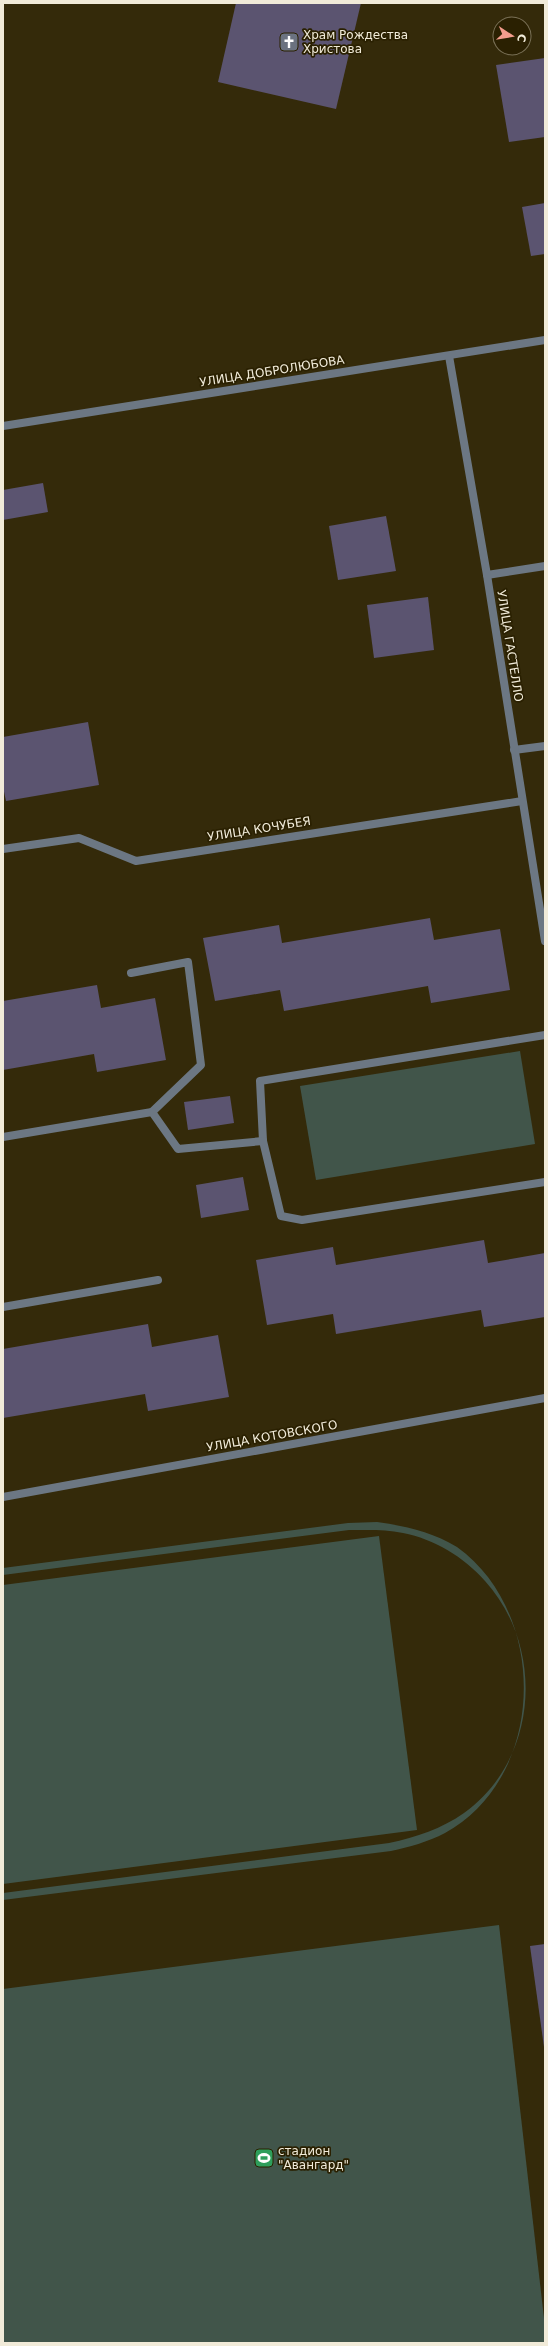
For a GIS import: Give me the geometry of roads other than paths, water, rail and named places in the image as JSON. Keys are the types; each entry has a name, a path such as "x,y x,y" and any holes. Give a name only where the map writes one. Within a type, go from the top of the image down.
{"street":[{"name":"УЛИЦА ДОБРОЛЮБОВА","path":"3,426 545,340"},
{"name":"УЛИЦА ГАСТЕЛЛО","path":"449,356 487,575 545,941"},
{"path":"487,575 545,566"},
{"path":"514,750 545,746"},
{"name":"УЛИЦА КОЧУБЕЯ","path":"3,849 79,838 136,861 522,801"},
{"path":"3,1137 152,1112 201,1065 188,962 131,972"},
{"path":"545,1035 260,1081 263,1141 281,1216 302,1220 545,1182"},
{"path":"152,1112 178,1149 263,1141"},
{"path":"3,1307 158,1280"},
{"name":"УЛИЦА КОТОВСКОГО","path":"3,1497 545,1398"}],"place":[{"name":"Храм Рождества Христова","path":"289,42"},
{"name":"стадион \"Авангард\"","path":"264,2158"}]}
